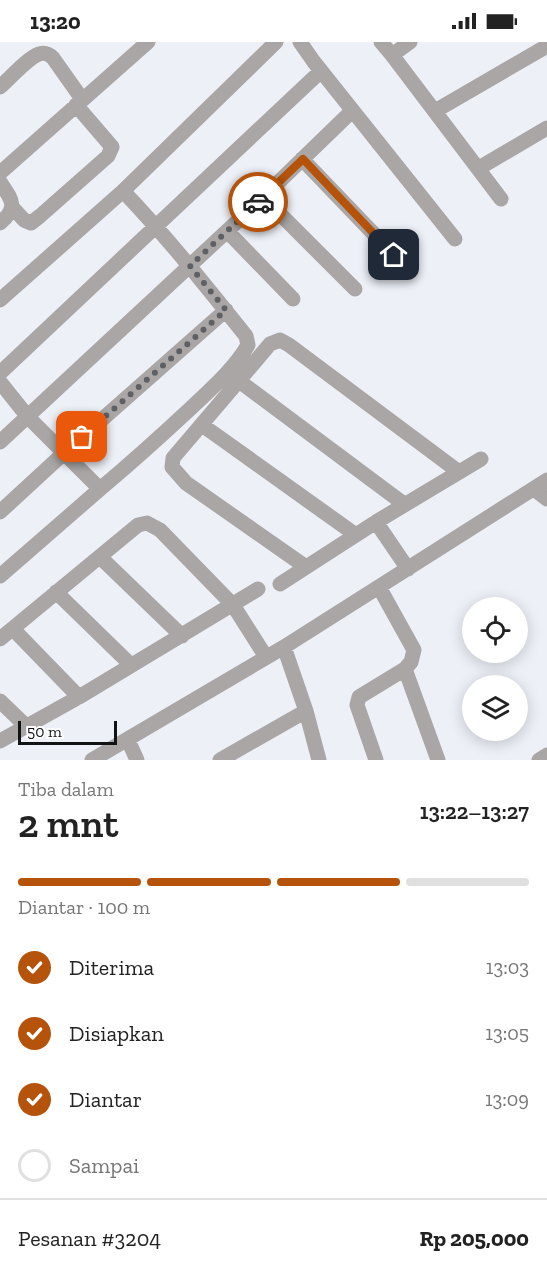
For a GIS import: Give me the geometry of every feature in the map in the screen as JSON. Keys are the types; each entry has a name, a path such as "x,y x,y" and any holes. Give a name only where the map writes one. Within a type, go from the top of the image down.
{"street":[{"path":"0,173 148,42"},
{"path":"0,300 123,191 276,42"},
{"path":"300,42 455,239"},
{"path":"381,42 501,199"},
{"path":"392,55 410,42"},
{"path":"435,111 547,46"},
{"path":"0,87 33,58 41,53 48,54 53,58 79,102 112,147 108,156 31,223 12,207"},
{"path":"0,373 321,71"},
{"path":"0,442 190,266 352,111"},
{"path":"479,168 547,128"},
{"path":"303,159 394,255"},
{"path":"0,182 11,198 12,207 8,216 0,223"},
{"path":"0,576 143,452 210,390 248,345 246,336 226,310 156,225 123,191"},
{"path":"263,197 355,290"},
{"path":"227,231 293,299"},
{"path":"0,512 226,310"},
{"path":"306,567 186,483 172,467 173,458 270,344 279,340 289,345 459,472"},
{"path":"239,381 405,504"},
{"path":"0,382 28,417 100,489"},
{"path":"202,424 356,535"},
{"path":"280,584 376,522 481,459"},
{"path":"92,760 284,647 547,480"},
{"path":"534,489 547,500"},
{"path":"376,522 408,569"},
{"path":"0,639 138,525 147,523 160,530 233,605 266,657"},
{"path":"100,557 182,636"},
{"path":"376,760 357,705 359,697 405,669 411,662 414,650 379,587"},
{"path":"0,741 79,697 258,589"},
{"path":"56,592 131,665"},
{"path":"13,629 79,697"},
{"path":"284,647 306,711 319,760"},
{"path":"405,669 438,760"},
{"path":"0,700 26,726"},
{"path":"220,760 306,711"},
{"path":"128,740 137,760"},
{"path":"539,760 547,755"}],"way so far":[{"path":"82,437 226,310 190,266 258,202"}],"route":[{"path":"258,202 303,159 394,255"}]}
